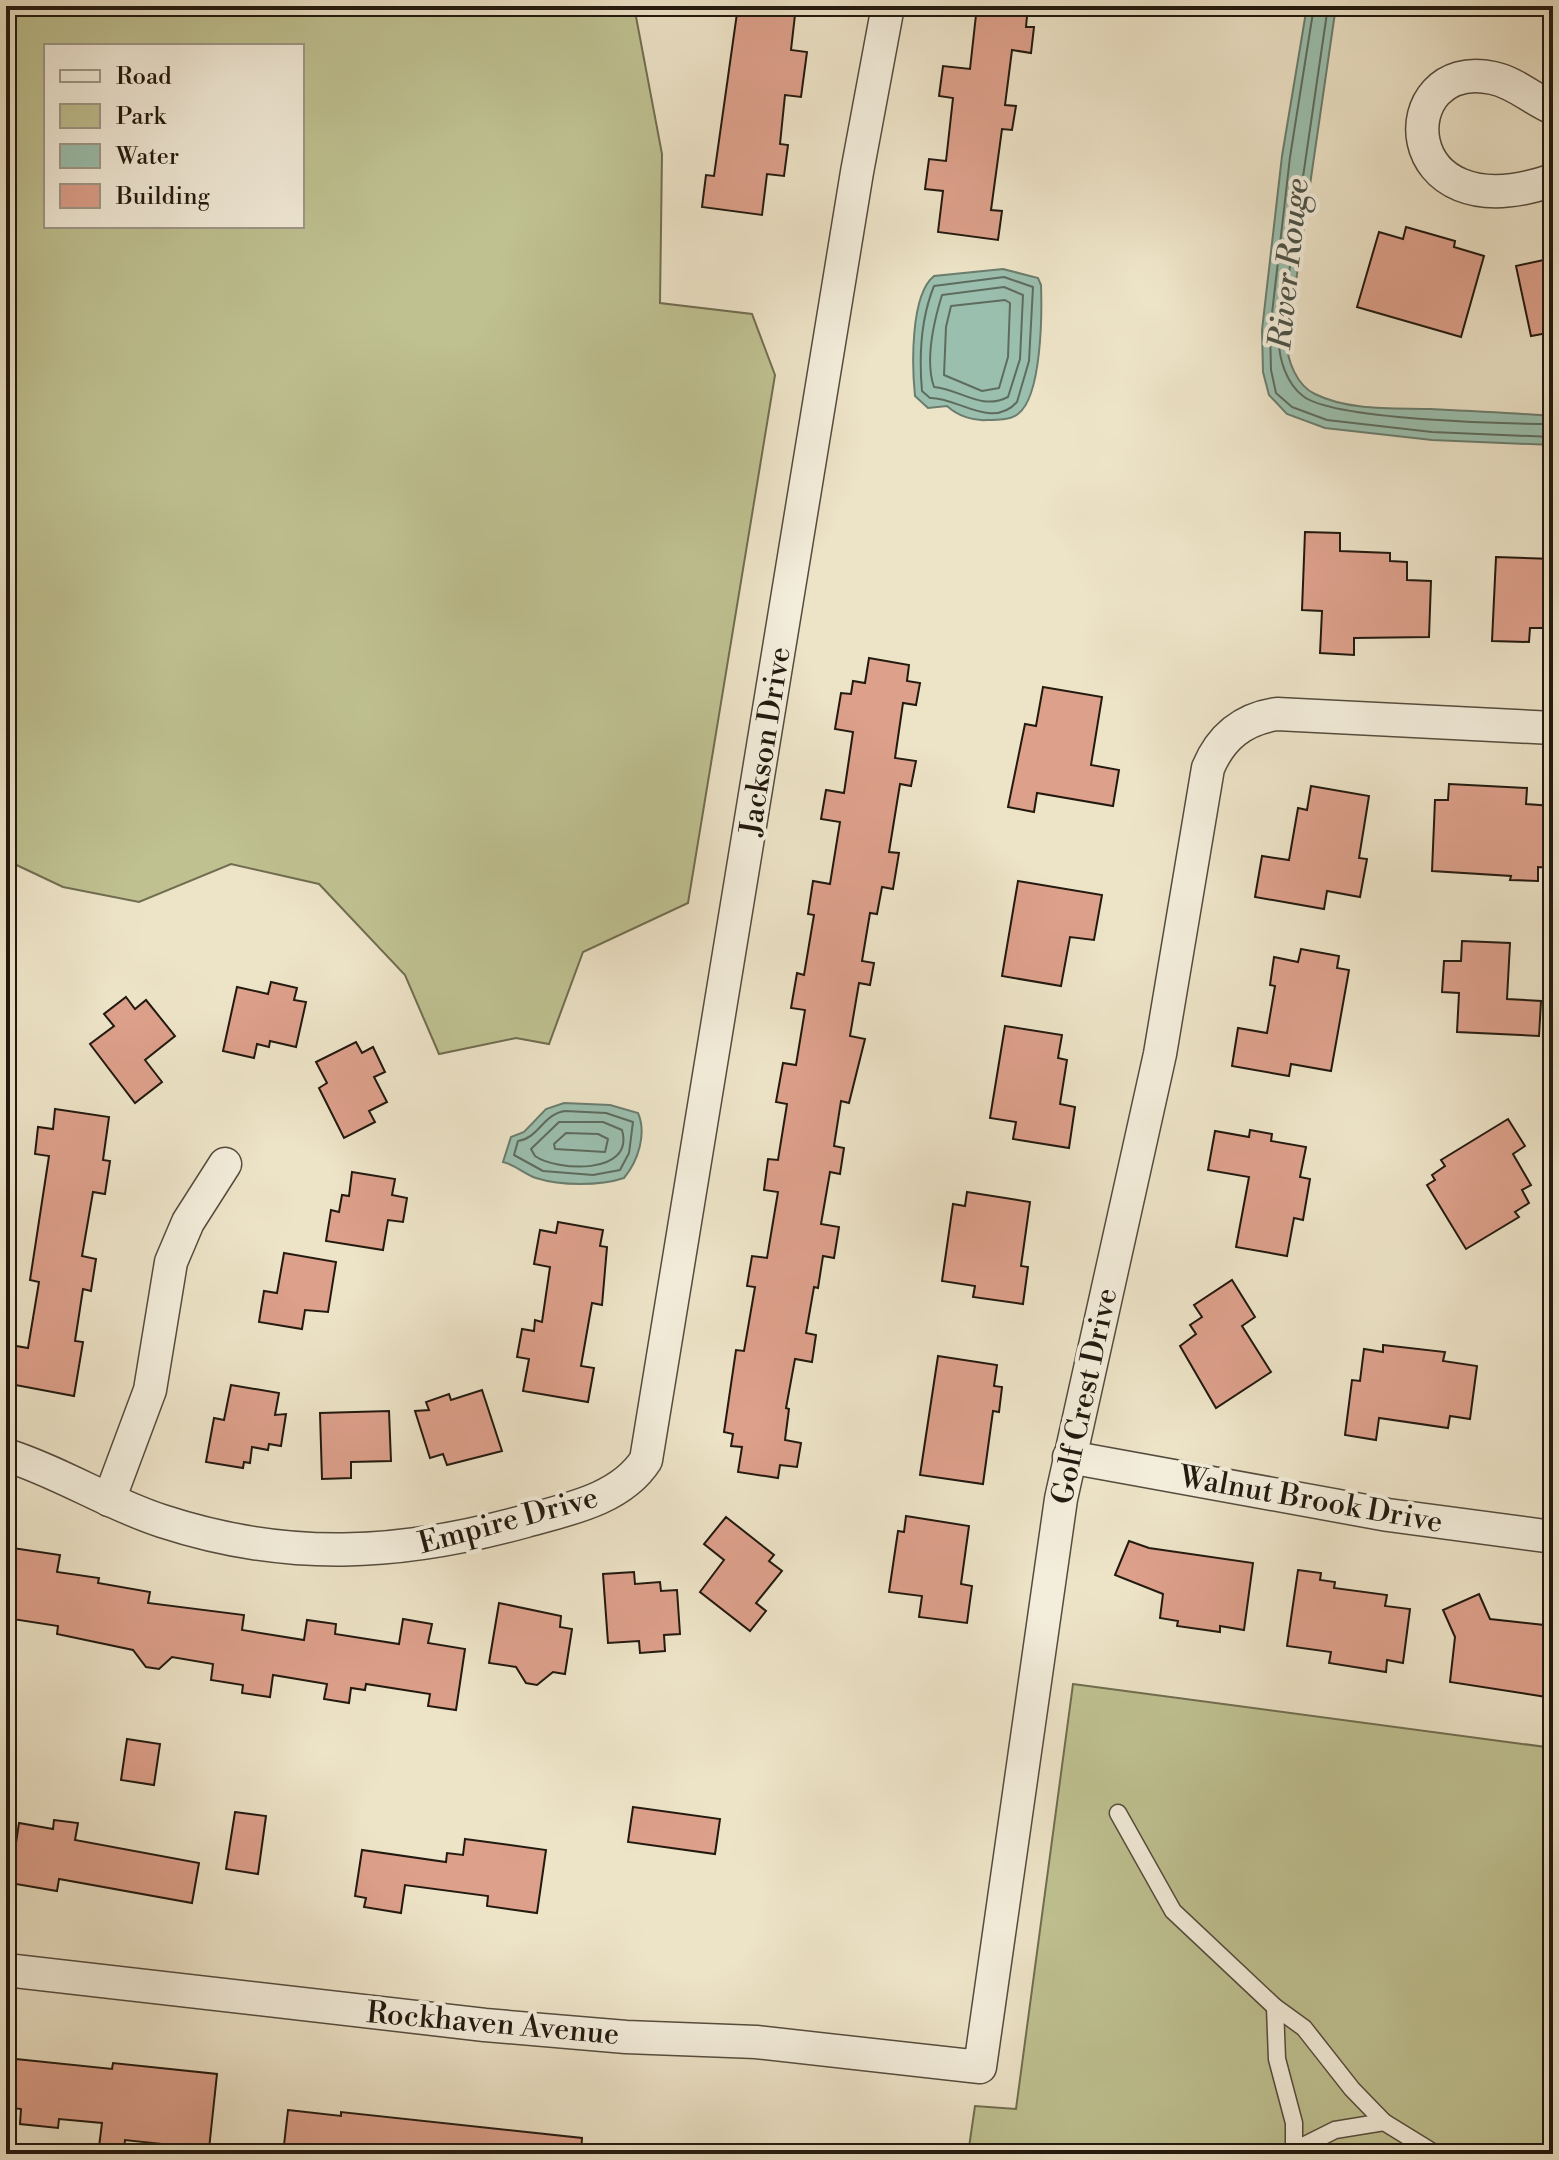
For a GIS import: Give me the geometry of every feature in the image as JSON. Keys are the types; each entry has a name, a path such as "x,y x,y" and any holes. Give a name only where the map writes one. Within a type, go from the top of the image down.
{"street":[{"name":"Jackson Drive","path":"637,1474 651,1445 852,202 888,6"},
{"path":"1553,108 1511,83 1471,76 1440,88 1426,107 1421,128 1424,150 1434,166 1448,181 1466,189 1487,193 1513,191 1553,180"},
{"name":"Golf Crest Drive","path":"980,2067 1051,1559 1069,1457 1160,1054 1208,768 1229,735 1257,717 1277,714 1553,728"},
{"path":"109,1500 150,1390 171,1262 188,1222 225,1164"},
{"name":"Empire Drive","path":"6,1455 162,1521 256,1545 334,1551 384,1549 477,1535 624,1487 637,1474"},
{"name":"Walnut Brook Drive","path":"1069,1457 1388,1515 1553,1537"},
{"name":"Rockhaven Avenue","path":"6,1970 485,2025 626,2037 756,2042 980,2067"}],"lane":[{"path":"1118,1813 1173,1911 1275,2007 1304,2028 1384,2122 1436,2154"},
{"path":"1275,2007 1277,2059 1294,2123 1294,2152 1335,2130 1384,2122"}],"green space":[{"path":"6,6 634,6 662,154 660,303 752,314 775,375 688,903 583,952 549,1044 516,1038 439,1054 405,975 319,884 231,864 139,902 63,887 6,860"},
{"path":"1073,1684 1553,1748 1553,2154 968,2154 975,2106 1016,2109"}],"water":[{"name":"River Rouge","path":"1307,6 1336,6 1287,343 1294,372 1303,385 1315,394 1357,406 1553,416 1553,445 1432,440 1325,428 1287,414 1269,395 1263,372 1262,330 1282,156"},
{"path":"1003,269 1038,278 1041,285 1039,353 1026,404 1015,416 995,420 971,419 947,406 928,408 915,396 913,368 914,332 926,285 934,276"},
{"path":"564,1103 610,1105 638,1113 642,1130 640,1147 624,1178 592,1184 569,1184 536,1178 503,1162 511,1137 524,1132 546,1109"}],"building":[{"path":"738,6 796,6 791,50 807,52 801,97 785,95 780,144 788,145 784,176 767,174 762,215 702,207 706,175 714,176"},
{"path":"977,6 1028,6 1026,27 1034,27 1031,53 1012,50 1005,105 1016,106 1012,130 1002,129 991,210 1002,211 998,240 938,232 943,191 925,189 929,159 946,161 953,98 939,96 943,66 970,69"},
{"path":"1406,227 1455,241 1454,247 1484,256 1461,337 1357,307 1379,232 1403,239"},
{"path":"1553,258 1553,332 1531,336 1516,266"},
{"path":"1305,532 1340,533 1340,551 1390,553 1390,561 1407,562 1407,580 1431,581 1429,637 1354,638 1354,655 1320,653 1322,611 1302,610"},
{"path":"1496,557 1553,559 1553,628 1530,628 1529,642 1492,641"},
{"path":"869,658 909,665 907,681 920,683 916,705 903,703 895,758 916,761 911,786 900,784 889,852 899,853 893,889 882,887 877,914 870,913 862,961 874,963 870,985 859,983 850,1036 865,1039 849,1103 841,1101 834,1146 844,1148 840,1174 830,1172 821,1224 839,1227 834,1258 823,1256 806,1333 816,1335 812,1362 795,1359 786,1408 789,1409 785,1440 801,1443 797,1467 780,1465 778,1478 738,1472 742,1447 731,1446 733,1434 724,1432 736,1350 744,1351 755,1287 747,1286 752,1256 767,1258 778,1192 764,1190 768,1159 778,1160 787,1104 776,1102 783,1063 796,1065 805,1010 791,1008 797,973 804,975 814,915 808,914 813,881 830,884 840,822 821,819 826,790 844,793 853,732 835,729 841,693 851,694 853,681 865,683"},
{"path":"1043,687 1102,697 1091,765 1119,770 1113,806 1037,793 1034,812 1008,807 1025,724 1036,726"},
{"path":"1449,784 1527,788 1526,804 1553,806 1553,868 1538,867 1538,881 1510,880 1511,876 1432,871 1435,800 1448,800"},
{"path":"1311,786 1369,796 1359,858 1367,859 1360,897 1327,891 1324,909 1255,897 1262,856 1289,860 1298,808 1307,810"},
{"path":"1018,881 1102,895 1094,940 1070,937 1061,986 1002,976"},
{"path":"1462,941 1510,943 1507,999 1541,1001 1539,1036 1457,1032 1459,993 1442,992 1444,961 1461,961"},
{"path":"1301,949 1339,956 1337,968 1349,970 1331,1071 1291,1064 1289,1076 1232,1066 1238,1028 1267,1033 1275,986 1270,985 1274,957 1298,962"},
{"path":"271,982 297,988 294,1000 306,1002 296,1047 270,1041 269,1047 257,1044 254,1058 223,1051 237,987 268,994"},
{"path":"126,997 135,1009 146,1000 175,1036 145,1060 162,1082 135,1103 90,1044 114,1026 104,1014"},
{"path":"1005,1026 1062,1035 1058,1058 1067,1060 1060,1104 1075,1107 1069,1148 1013,1139 1016,1122 990,1118"},
{"path":"356,1042 362,1053 373,1047 385,1072 374,1077 387,1102 369,1111 375,1122 344,1138 319,1088 327,1083 316,1062"},
{"path":"55,1109 109,1117 103,1160 110,1161 105,1194 93,1192 82,1256 96,1259 91,1291 83,1289 75,1341 83,1342 74,1396 10,1384 16,1346 28,1348 39,1282 30,1280 49,1156 35,1154 38,1127 53,1129"},
{"path":"1508,1119 1525,1146 1513,1154 1531,1185 1522,1190 1529,1203 1515,1212 1519,1217 1466,1249 1427,1185 1435,1180 1432,1175 1445,1166 1441,1160"},
{"path":"1250,1130 1272,1134 1271,1141 1306,1147 1300,1177 1310,1179 1303,1220 1294,1218 1287,1256 1236,1247 1249,1177 1208,1170 1215,1131 1249,1137"},
{"path":"352,1172 395,1179 392,1195 407,1198 403,1222 388,1220 383,1250 326,1241 331,1210 339,1212 342,1195 349,1196"},
{"path":"967,1192 1030,1202 1021,1266 1028,1267 1023,1304 973,1297 975,1286 942,1281 953,1204 965,1206"},
{"path":"558,1222 603,1230 600,1246 607,1247 602,1305 592,1303 581,1366 594,1368 588,1402 523,1391 529,1359 517,1357 522,1329 534,1331 535,1320 542,1322 550,1267 534,1264 540,1230 556,1233"},
{"path":"284,1253 336,1262 328,1312 305,1310 302,1329 259,1322 264,1291 277,1293"},
{"path":"1232,1280 1255,1317 1242,1326 1271,1372 1216,1408 1180,1346 1196,1334 1190,1325 1202,1317 1194,1305"},
{"path":"1383,1345 1445,1352 1443,1361 1477,1366 1470,1419 1450,1416 1448,1428 1379,1418 1376,1440 1345,1435 1352,1380 1360,1381 1364,1349 1383,1352"},
{"path":"938,1356 997,1365 994,1386 1002,1387 999,1412 993,1411 983,1484 920,1475"},
{"path":"231,1385 279,1393 275,1415 286,1414 281,1446 269,1444 268,1450 252,1447 250,1463 244,1462 243,1468 206,1462 214,1418 224,1420"},
{"path":"482,1390 502,1451 447,1465 443,1454 430,1458 415,1411 429,1410 426,1402 449,1394 451,1400"},
{"path":"389,1411 391,1461 351,1462 351,1478 322,1479 320,1413"},
{"path":"906,1516 969,1526 961,1584 972,1586 967,1623 919,1617 922,1596 889,1592 898,1531 904,1532"},
{"path":"726,1517 774,1555 769,1561 782,1571 756,1603 766,1611 750,1631 700,1592 724,1560 704,1544"},
{"path":"1129,1541 1149,1548 1253,1563 1244,1630 1220,1626 1220,1632 1177,1626 1178,1621 1160,1618 1163,1594 1115,1575"},
{"path":"6,1547 60,1555 57,1572 99,1578 98,1583 150,1592 148,1603 244,1615 242,1630 304,1640 307,1620 336,1624 335,1634 399,1644 403,1619 432,1624 428,1643 465,1649 456,1710 428,1706 430,1694 366,1684 365,1690 351,1688 349,1703 324,1699 327,1684 273,1675 270,1697 242,1693 243,1685 211,1680 213,1664 172,1657 159,1669 146,1667 133,1650 57,1634 58,1626 6,1618"},
{"path":"1298,1570 1321,1573 1320,1580 1335,1582 1334,1588 1387,1595 1385,1606 1410,1609 1403,1663 1387,1660 1386,1672 1329,1663 1331,1652 1287,1646"},
{"path":"634,1572 635,1584 660,1582 661,1591 677,1590 680,1634 664,1635 665,1651 640,1653 639,1641 608,1643 603,1574"},
{"path":"1479,1594 1490,1619 1553,1626 1553,1698 1450,1682 1455,1637 1443,1610"},
{"path":"499,1603 561,1616 560,1627 572,1629 565,1674 553,1672 537,1685 526,1683 516,1667 489,1663"},
{"path":"127,1739 160,1744 154,1785 121,1780"},
{"path":"633,1807 720,1819 715,1854 628,1842"},
{"path":"235,1812 266,1816 258,1874 226,1869"},
{"path":"54,1820 78,1823 75,1840 199,1863 192,1903 59,1879 57,1891 10,1883 19,1823 53,1829"},
{"path":"465,1839 546,1850 537,1913 487,1906 488,1896 405,1885 401,1913 364,1907 366,1898 355,1896 362,1850 446,1862 447,1853 463,1855"},
{"path":"6,2058 112,2069 113,2063 217,2074 209,2149 125,2140 124,2150 99,2147 102,2123 59,2119 58,2128 20,2124 21,2109 6,2107"},
{"path":"288,2110 341,2116 341,2112 582,2138 581,2154 283,2154"}]}
